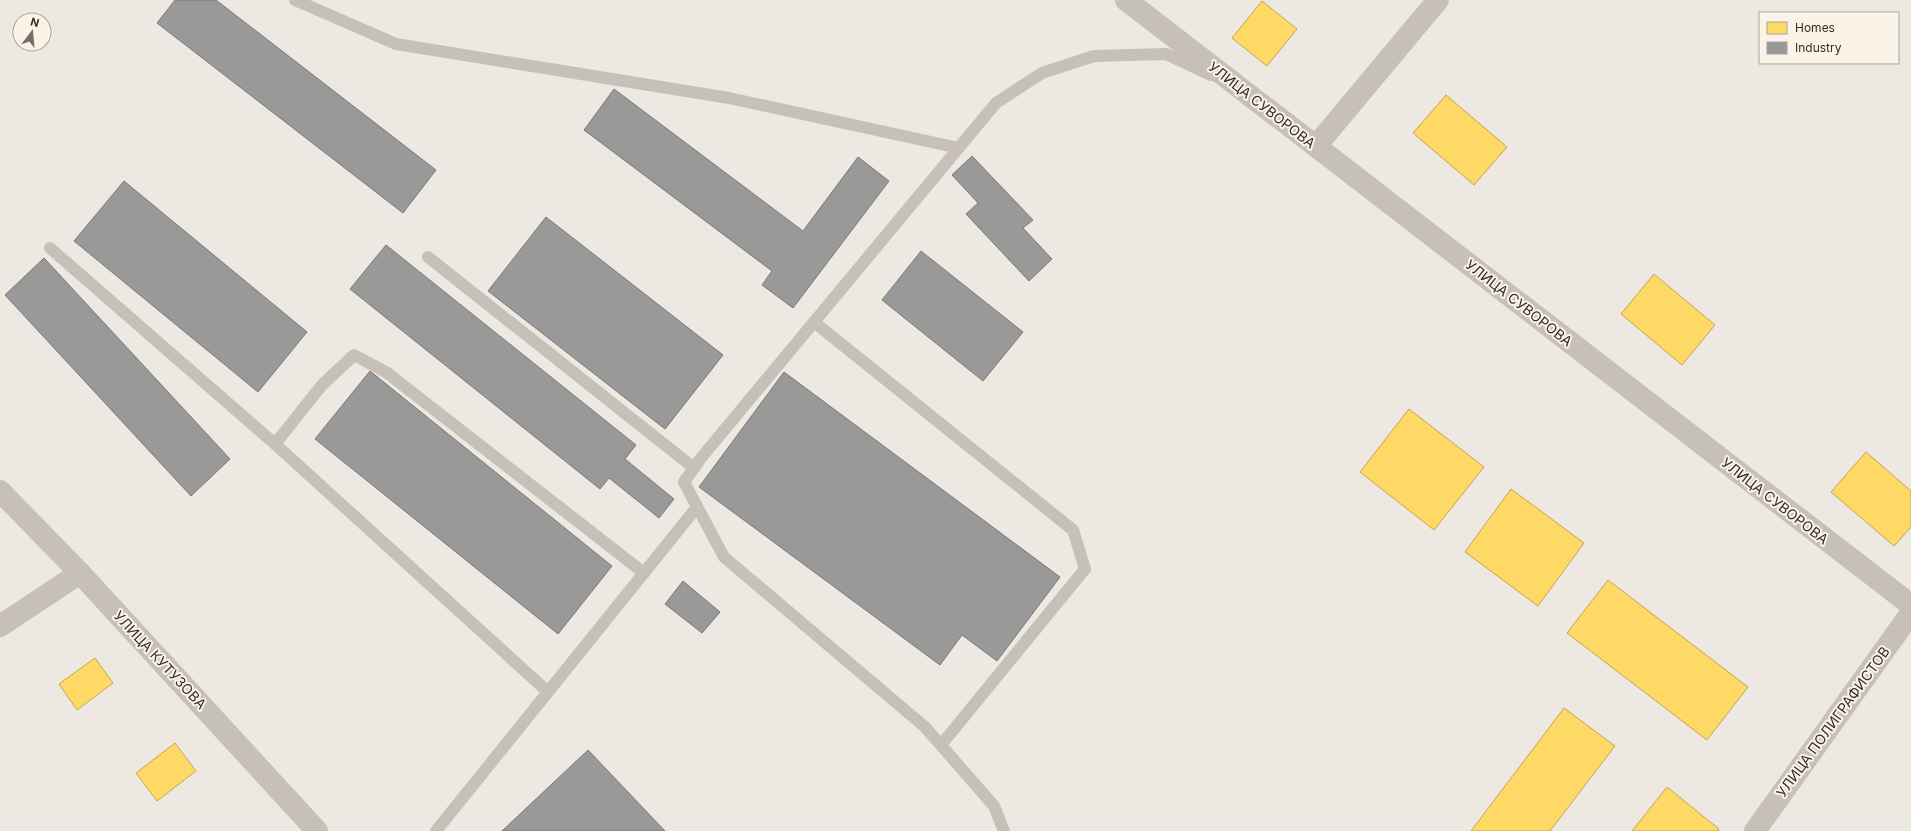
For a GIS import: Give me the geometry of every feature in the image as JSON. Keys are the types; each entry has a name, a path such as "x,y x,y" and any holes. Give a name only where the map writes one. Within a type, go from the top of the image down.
{"street":[{"name":"УЛИЦА СУВОРОВА","path":"1126,0 1911,605"},
{"path":"1316,146 1438,0"},
{"name":"УЛИЦА КУТУЗОВА","path":"0,492 80,574 317,831"},
{"path":"0,626 80,574"},
{"name":"УЛИЦА ПОЛИГРАФИСТОВ","path":"1755,831 1911,613"}],"lane":[{"path":"295,0 396,44 729,98 959,148"},
{"path":"1004,831 994,806 925,727 724,557 684,482 814,322 996,103 1042,73 1094,56 1166,54 1241,88"},
{"path":"50,248 275,444 548,692"},
{"path":"428,257 694,468"},
{"path":"814,322 1073,530 1085,570 941,745"},
{"path":"275,444 322,385 354,355 386,372 644,573"},
{"path":"436,831 697,507"}],"building: Homes":[{"path":"1262,1 1297,29 1267,66 1232,38"},
{"path":"1446,95 1507,147 1474,185 1413,133"},
{"path":"1654,274 1715,325 1682,365 1621,314"},
{"path":"1409,409 1484,467 1434,530 1360,472"},
{"path":"1866,452 1911,491 1911,527 1894,546 1831,492"},
{"path":"1511,489 1584,543 1538,606 1465,552"},
{"path":"1608,580 1748,687 1707,740 1567,633"},
{"path":"95,658 113,683 77,710 59,684"},
{"path":"1564,708 1615,746 1550,831 1471,831"},
{"path":"175,743 196,771 157,801 136,773"},
{"path":"1667,787 1719,829 1718,831 1632,831"}],"building: Industry":[{"path":"175,0 216,0 436,170 403,213 157,23"},
{"path":"614,89 803,231 858,157 889,181 793,308 762,285 772,271 584,130"},
{"path":"972,156 1033,220 1023,228 1052,259 1029,281 966,214 978,203 952,175"},
{"path":"124,181 307,332 258,392 74,241"},
{"path":"546,217 723,355 665,429 488,291"},
{"path":"386,245 636,445 625,459 674,499 659,518 609,478 600,489 350,289"},
{"path":"921,251 1023,332 983,381 882,300"},
{"path":"44,258 230,459 191,496 5,295"},
{"path":"370,371 612,566 558,634 315,439"},
{"path":"784,372 1060,577 997,661 962,635 940,665 699,487"},
{"path":"683,581 720,612 702,633 665,604"},
{"path":"588,750 665,831 502,831"}]}
